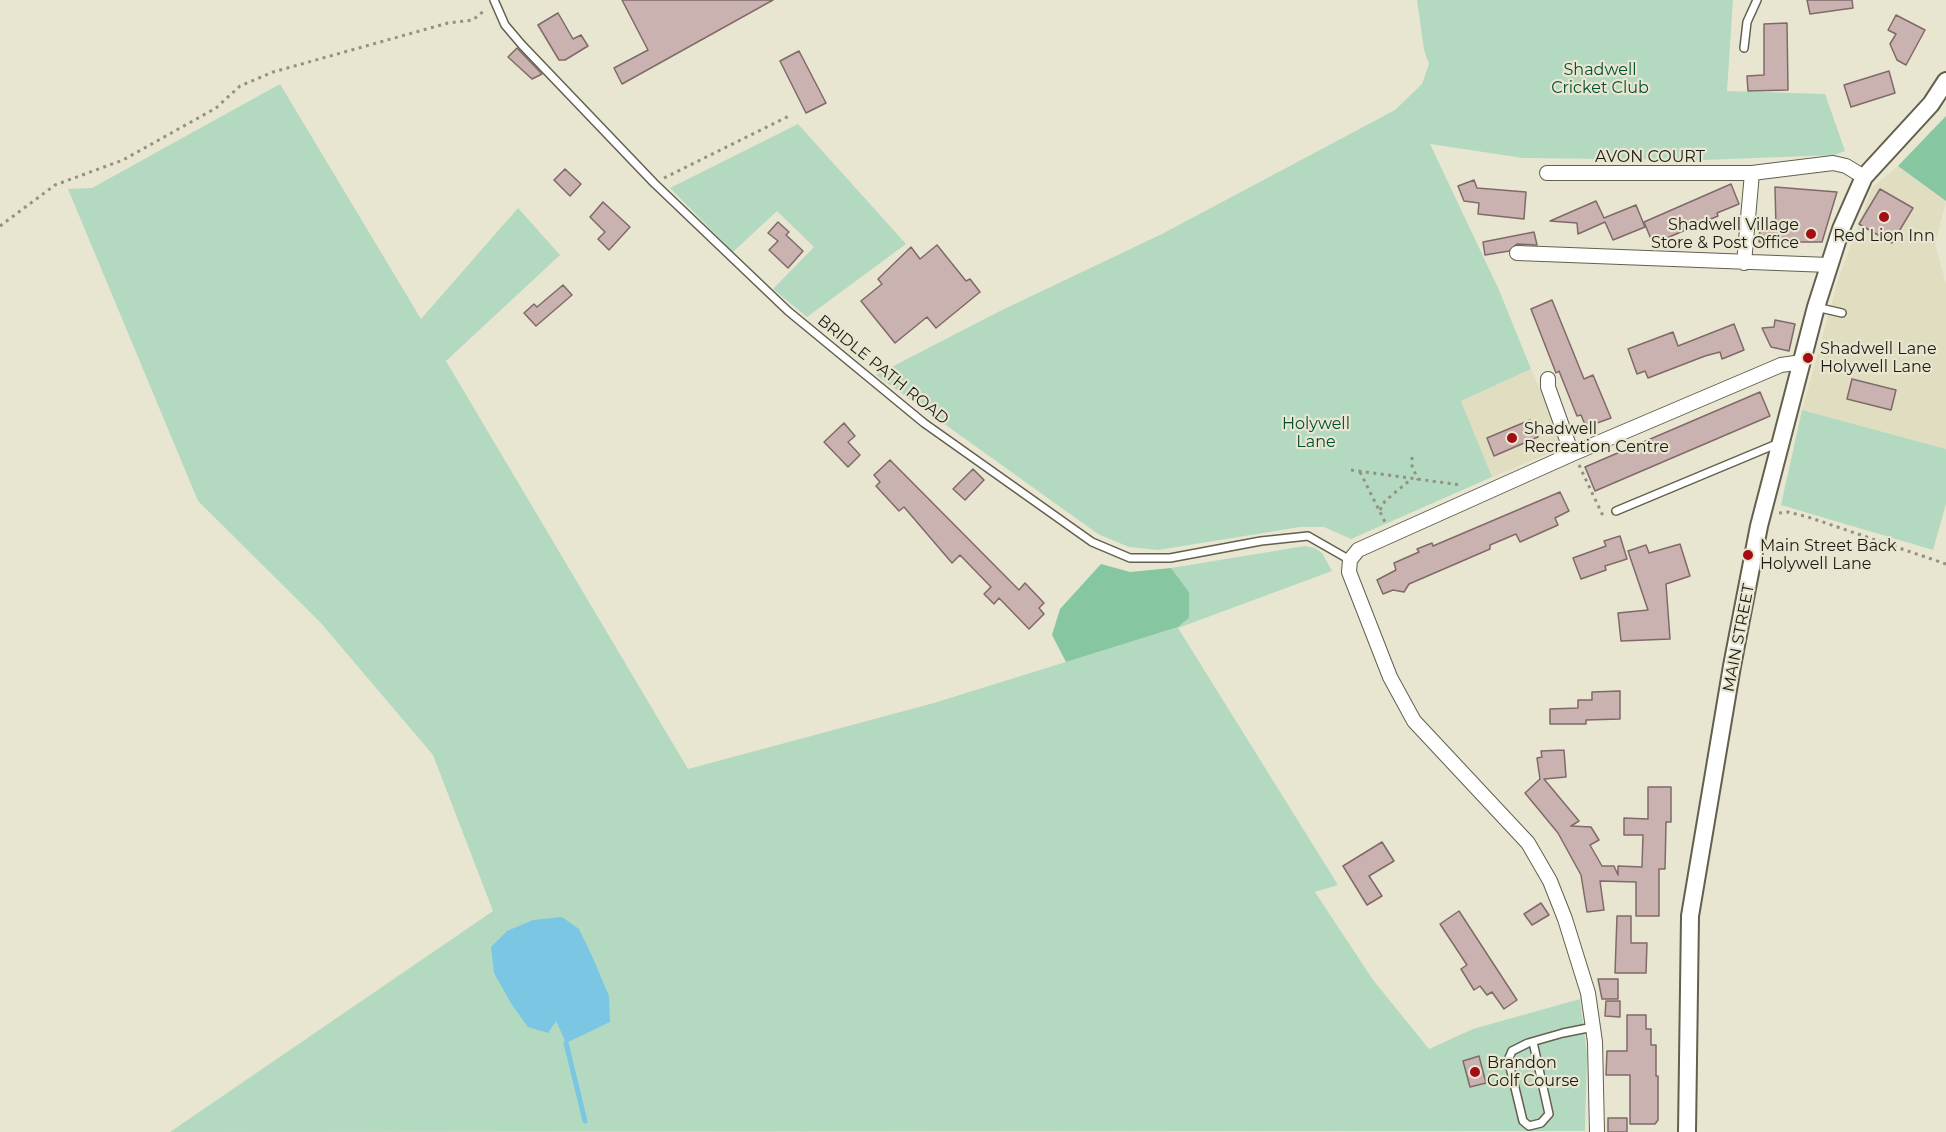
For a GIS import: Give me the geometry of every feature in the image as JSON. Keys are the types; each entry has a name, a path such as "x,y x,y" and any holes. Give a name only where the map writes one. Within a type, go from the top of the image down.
{"street":[{"name":"MAIN STREET","path":"1687,1132 1690,916 1732,666 1762,517 1816,307 1841,229 1864,177 1931,104 1946,81"},
{"name":"AVON COURT","path":"1547,174 1752,173 1833,163 1846,166 1864,177"},
{"path":"1744,263 1752,173"},
{"path":"1517,253 1829,265"},
{"path":"1597,1132 1593,1027 1581,966 1550,881 1528,843 1414,721 1382,655 1349,572 1350,560 1358,550 1573,454 1781,365 1802,362"},
{"path":"1548,379 1548,387 1573,454"}],"lane":[{"path":"1744,48 1747,22 1756,0"},
{"name":"BRIDLE PATH ROAD","path":"496,1 505,25 522,45 654,183 788,311 924,423 1092,542 1130,558 1170,558 1261,541 1308,536 1350,560"},
{"path":"1816,307 1842,313"},
{"path":"1616,511 1781,442"},
{"path":"1533,1042 1549,1114 1541,1123 1529,1126 1523,1121 1509,1058 1512,1051 1533,1042 1593,1027"}],"path":[{"path":"0,226 55,185 123,160 216,108 240,86 273,72 448,23 473,20 496,1"},
{"path":"654,183 789,116"},
{"path":"1573,454 1603,516 1616,511"},
{"path":"1412,457 1412,466 1418,480"},
{"path":"1351,470 1410,480 1461,485"},
{"path":"1359,471 1391,535"},
{"path":"1380,510 1385,501 1410,480"},
{"path":"1762,517 1788,512 1946,564"}],"shaded area":[{"path":"1898,166 1946,201 1935,244 1946,284 1946,449 1802,410 1839,277 1872,188"},
{"path":"1531,369 1564,447 1492,477 1461,401"}],"green space":[{"path":"1417,0 1733,0 1727,91 1825,94 1845,151 1834,155 1704,160 1523,158 1430,144 1499,290 1531,369 1461,401 1492,477 1351,539 1324,527 1300,527 1158,550 1129,547 1098,534 876,375 1000,311 1162,234 1395,110 1422,84 1429,64 1424,50"},
{"path":"280,84 421,319 518,208 560,255 446,361 688,769 934,703 1178,627 1189,618 1189,592 1171,568 1305,546 1315,548 1322,553 1332,571 1178,628 1338,885 1315,892 1373,980 1429,1049 1473,1029 1580,999 1587,1053 1585,1131 170,1132 493,911 433,755 320,622 198,501 68,189 92,188"},
{"path":"1946,116 1946,201 1898,166"},
{"path":"798,124 906,244 807,317 773,289 814,247 777,211 733,252 670,188"},
{"path":"1802,410 1946,449 1946,504 1933,550 1781,505"},
{"path":"1101,564 1130,572 1171,568 1189,592 1189,618 1178,627 1066,662 1052,635 1060,609"}],"water":[{"path":"562,917 579,929 592,956 609,996 610,1022 566,1043 556,1021 548,1033 528,1027 512,1005 494,973 491,947 507,931 533,920"}],"building":[{"path":"622,0 773,0 622,84 614,68 648,50"},
{"path":"1807,0 1852,0 1853,8 1810,14"},
{"path":"558,13 573,39 581,35 588,46 565,60 559,60 538,25"},
{"path":"1896,15 1925,30 1906,65 1897,60 1890,44 1896,34 1888,30"},
{"path":"1787,23 1788,90 1748,91 1747,76 1764,75 1764,24"},
{"path":"517,48 542,74 532,79 508,57"},
{"path":"799,51 826,103 806,113 780,61"},
{"path":"1889,71 1895,93 1851,107 1844,85"},
{"path":"565,169 581,184 570,196 554,180"},
{"path":"1474,180 1477,188 1526,192 1524,219 1478,214 1479,203 1464,201 1458,186"},
{"path":"1731,184 1739,204 1717,213 1718,216 1653,244 1644,222"},
{"path":"1775,187 1837,192 1822,242 1759,242 1760,228 1776,228"},
{"path":"1880,189 1913,208 1892,243 1859,224"},
{"path":"1596,201 1604,218 1636,205 1645,227 1613,240 1605,222 1578,234 1577,223 1550,221"},
{"path":"603,202 630,227 609,250 598,239 605,232 590,217"},
{"path":"778,222 789,232 786,235 803,251 788,268 769,250 778,241 768,233"},
{"path":"1534,232 1537,245 1517,244 1509,251 1485,255 1483,242"},
{"path":"937,245 966,281 970,279 980,292 936,328 927,317 895,343 861,301 882,284 878,279 911,247 920,259"},
{"path":"563,285 572,295 536,326 524,313 534,304 537,307"},
{"path":"1552,300 1584,379 1593,375 1611,418 1586,427 1581,415 1577,416 1559,371 1556,373 1531,309"},
{"path":"1775,320 1795,324 1789,351 1771,347 1762,328 1774,327"},
{"path":"1734,324 1744,350 1722,359 1720,352 1705,356 1648,378 1645,371 1637,374 1628,349 1673,332 1678,346"},
{"path":"1852,379 1896,390 1891,410 1847,399"},
{"path":"1760,392 1770,416 1595,491 1585,467"},
{"name":"Shadwell Recreation Centre","path":"1530,420 1538,437 1494,456 1487,438"},
{"path":"844,423 855,436 848,442 860,455 848,467 824,442"},
{"path":"890,460 1019,590 1025,583 1044,603 1039,608 1044,614 1029,629 999,598 994,604 984,594 991,587 960,555 952,563 904,507 899,511 876,486 880,482 874,475"},
{"path":"973,469 984,480 965,500 953,489"},
{"path":"1560,492 1569,511 1555,518 1558,525 1520,542 1516,534 1490,545 1490,549 1409,584 1404,592 1393,590 1383,594 1377,580 1396,570 1394,563 1419,552 1417,549 1432,543 1433,546"},
{"path":"1620,536 1627,559 1605,566 1606,570 1581,579 1573,558 1606,546 1604,541"},
{"path":"1680,544 1690,576 1666,584 1670,639 1621,641 1618,613 1648,610 1628,551 1646,545 1649,553"},
{"path":"1620,691 1620,719 1586,720 1586,724 1550,724 1550,709 1578,708 1578,700 1592,700 1592,692"},
{"path":"1564,750 1566,777 1544,779 1579,821 1571,826 1591,827 1599,840 1590,845 1602,866 1614,866 1618,875 1618,866 1642,867 1643,835 1624,835 1624,818 1648,819 1648,787 1671,787 1671,822 1666,822 1665,869 1659,869 1659,916 1636,916 1636,882 1600,881 1604,910 1587,912 1581,875 1558,833 1525,793 1540,779 1537,758 1542,757 1541,751"},
{"path":"1382,842 1394,861 1369,876 1382,896 1367,905 1343,866"},
{"path":"1541,903 1549,915 1532,925 1524,914"},
{"path":"1459,911 1517,1000 1504,1009 1492,992 1487,995 1480,986 1474,990 1461,969 1467,965 1440,924"},
{"path":"1617,916 1631,916 1631,943 1647,943 1646,973 1615,973"},
{"path":"1598,979 1618,979 1618,999 1602,999"},
{"path":"1606,1001 1620,1001 1620,1017 1605,1016"},
{"path":"1627,1015 1646,1015 1646,1029 1651,1029 1651,1045 1656,1045 1658,1120 1655,1124 1630,1124 1630,1075 1606,1075 1607,1051 1627,1051"},
{"name":"Brandon Golf Course","path":"1479,1056 1486,1083 1470,1087 1463,1061"},
{"path":"1608,1118 1627,1118 1627,1132 1608,1132"}],"waterway":[{"path":"566,1043 585,1121"}],"place":[{"name":"Red Lion Inn","path":"1884,217"},
{"name":"Shadwell Village Store & Post Office","path":"1811,234"},
{"name":"Shadwell Lane Holywell Lane","path":"1808,358"},
{"name":"Shadwell Recreation Centre","path":"1512,438"},
{"name":"Main Street Back Holywell Lane","path":"1748,555"},
{"name":"Brandon Golf Course","path":"1475,1072"}],"park label":[{"name":"Shadwell Cricket Club","path":"1600,79"},
{"name":"Holywell Lane","path":"1316,433"}]}
